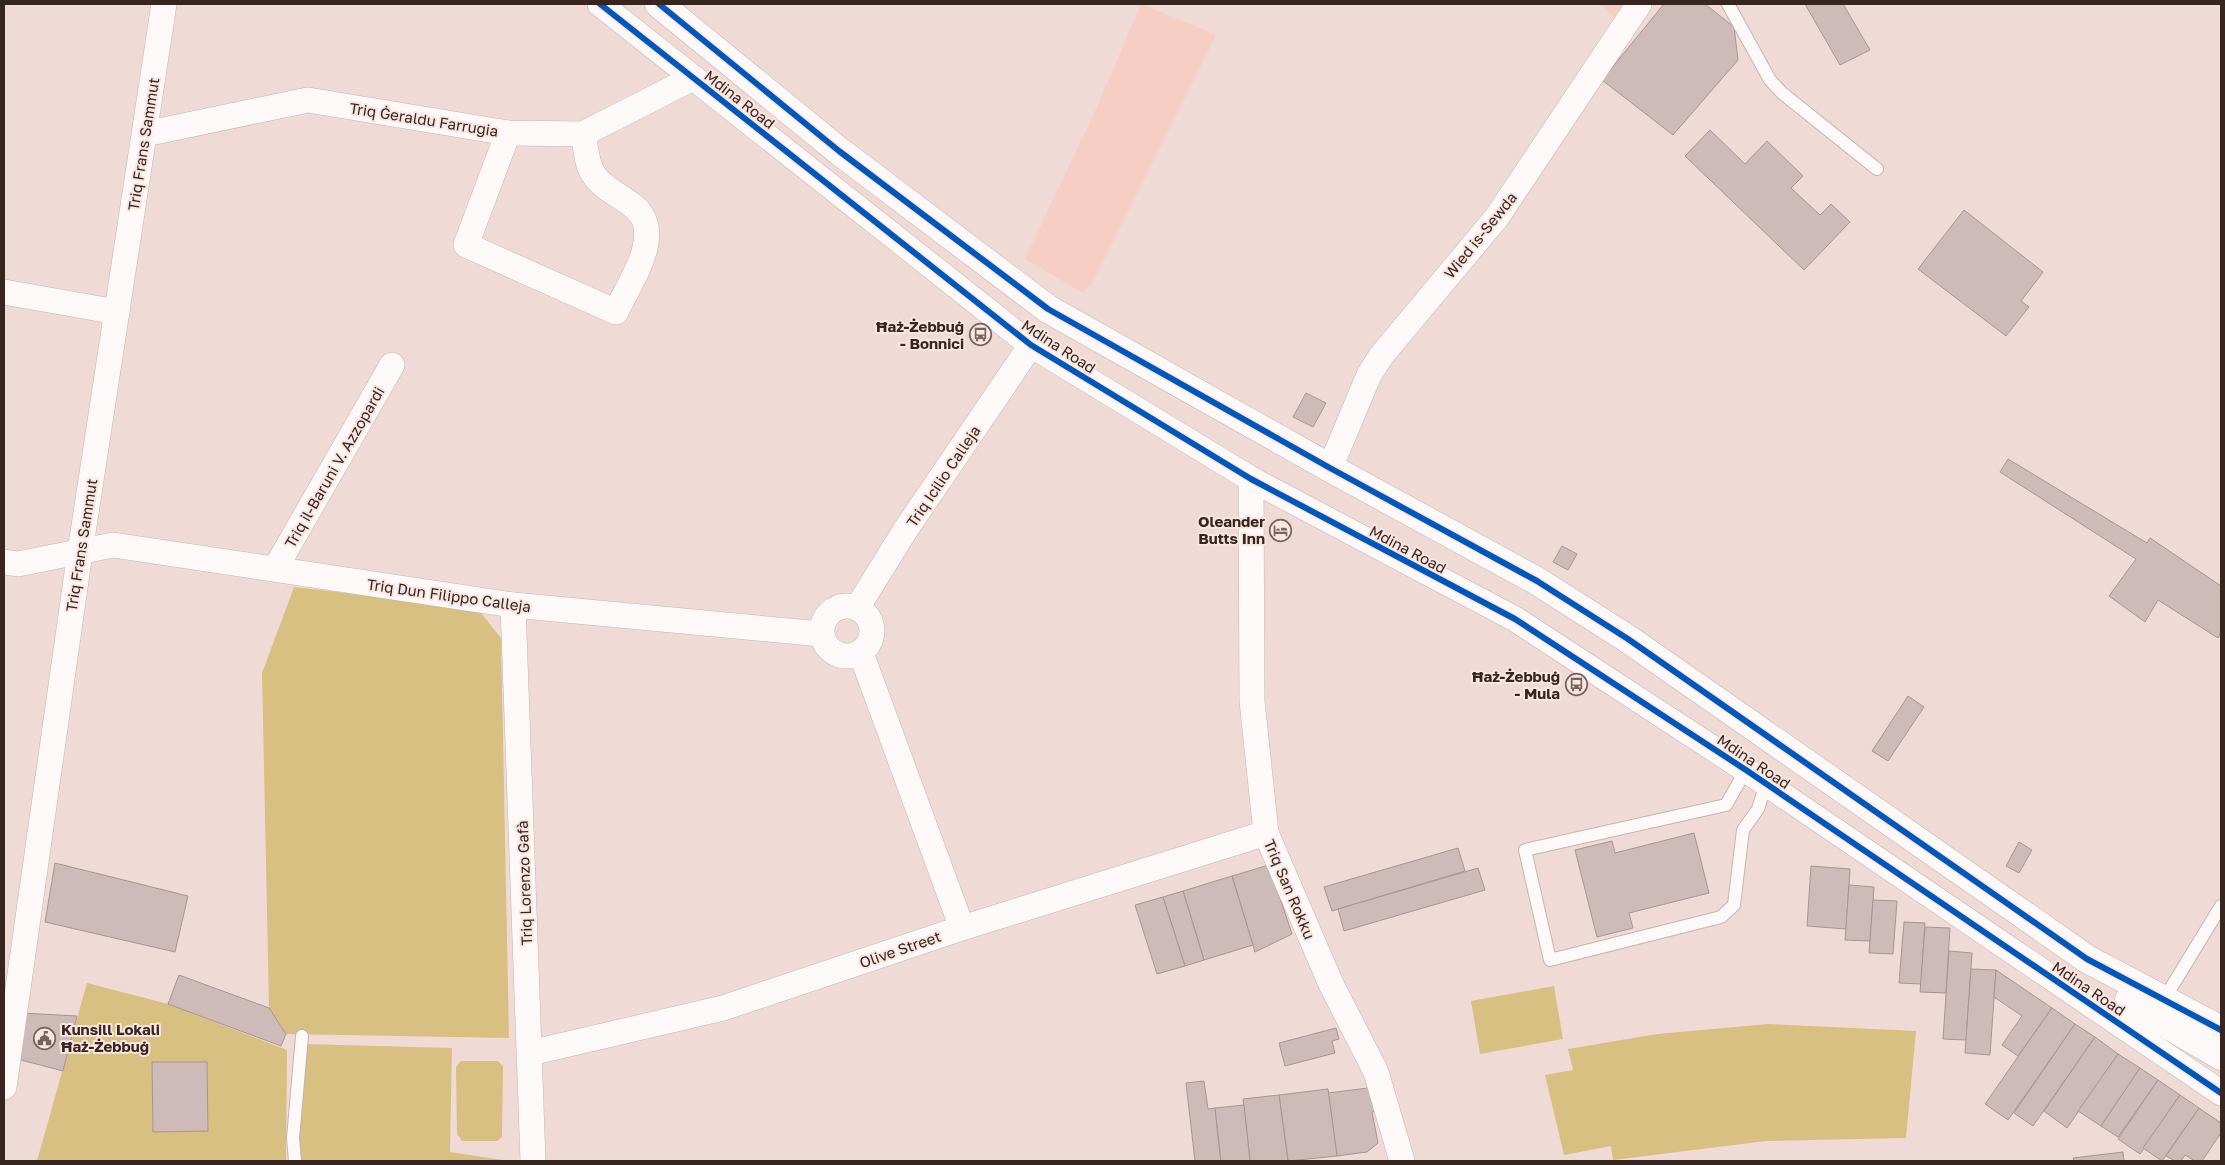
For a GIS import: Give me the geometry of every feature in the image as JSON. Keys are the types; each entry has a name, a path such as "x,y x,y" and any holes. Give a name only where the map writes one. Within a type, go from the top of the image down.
{"highway":[{"name":"Mdina Road","path":"659,4 839,151 1048,309 1330,468 1537,581 1620,634 2087,959 2163,1001 2221,1030"},
{"name":"Mdina Road","path":"2087,959 2135,1006 2221,1056"}],"street":[{"name":"Triq Frans Sammut","path":"4,1087 80,552 164,4"},
{"name":"Mdina Road","path":"600,4 1031,346 1250,480 1516,619 1756,777 2221,1093"},
{"name":"Wied is-Sewda","path":"1330,468 1369,375 1381,356 1506,205 1638,4"},
{"name":"Triq Ġeraldu Farrugia","path":"145,134 308,100 508,132 583,134 693,78"},
{"path":"508,132 466,245 616,312 645,248 643,221 640,211 594,175 583,134"},
{"path":"4,292 117,312"},
{"name":"Triq Icilio Calleja","path":"856,608 906,529 1031,346"},
{"name":"Triq il-Baruni V. Azzopardi","path":"276,570 392,365"},
{"name":"Triq San Rokku","path":"1250,480 1252,701 1266,833 1331,984 1376,1072 1402,1161"},
{"name":"Triq Dun Filippo Calleja","path":"4,562 18,564 113,545 513,605 821,634"},
{"name":"Triq Lorenzo Gafà","path":"513,605 534,1161"},
{"path":"840,607 856,608 869,619 872,631 871,640 860,653 852,656 834,654 828,648 821,634 822,625 832,611 840,607"},
{"path":"860,653 962,928"},
{"name":"Olive Street","path":"530,1053 723,1008 962,928 1266,833"}],"lane":[{"path":"1728,4 1770,80 1782,93 1877,169"},
{"path":"1756,777 1758,809 1743,830 1734,905 1721,917 1550,960 1525,850 1726,805 1756,777"},
{"path":"2163,1001 2221,906"},
{"path":"294,1161 293,1138 302,1036"}],"shaded area":[{"path":"1141,4 1216,35 1092,284 1083,293 1025,259 1097,107"},
{"path":"1603,4 1623,4 1615,20"},
{"path":"294,587 477,608 501,638 509,1038 286,1034 269,1008 262,673"},
{"path":"87,983 168,1004 287,1050 286,1161 37,1161"},
{"path":"1554,986 1563,1039 1480,1054 1471,1001"},
{"path":"1768,1024 1916,1031 1906,1138 1766,1141 1613,1160 1611,1146 1564,1155 1545,1075 1573,1070 1568,1049 1657,1034"},
{"path":"305,1044 452,1048 450,1152 509,1161 300,1161 298,1134"},
{"path":"461,1061 498,1061 503,1066 502,1137 497,1141 462,1141 457,1134 456,1067"}],"building":[{"path":"1664,4 1705,4 1734,27 1738,60 1673,135 1602,80"},
{"path":"1805,4 1843,4 1870,50 1840,65"},
{"path":"1710,130 1745,164 1767,141 1803,176 1791,188 1820,215 1831,204 1850,222 1804,270 1685,156"},
{"path":"1964,210 2043,272 2021,301 2029,307 2006,336 1918,269"},
{"path":"1306,393 1326,403 1313,427 1293,417"},
{"path":"2008,459 2147,543 2150,538 2221,586 2221,632 2218,638 2158,600 2145,622 2109,596 2136,559 2000,472"},
{"path":"1562,546 1577,554 1568,570 1553,562"},
{"path":"1908,696 1924,707 1888,761 1872,751"},
{"path":"1694,833 1709,893 1629,913 1633,928 1597,937 1575,850 1612,841 1615,853"},
{"path":"2019,842 2032,850 2019,873 2006,866"},
{"path":"1458,848 1465,871 1332,911 1324,887"},
{"path":"55,863 188,896 175,952 45,922"},
{"path":"1269,865 1292,934 1255,952 1232,876"},
{"path":"1811,866 1850,869 1846,929 1807,926"},
{"path":"1478,868 1485,890 1344,931 1338,909"},
{"path":"1232,876 1253,945 1204,960 1183,891"},
{"path":"1849,885 1874,887 1870,941 1845,940"},
{"path":"1183,891 1204,960 1185,966 1163,897"},
{"path":"1163,897 1185,966 1157,974 1135,905"},
{"path":"1873,900 1897,901 1893,954 1869,953"},
{"path":"1904,922 1925,923 1921,984 1899,983"},
{"path":"1925,927 1950,928 1946,993 1920,992"},
{"path":"1949,951 1972,953 1966,1040 1943,1039"},
{"path":"1971,969 1996,970 1990,1055 1965,1053"},
{"path":"1996,970 2052,1008 2018,1056 2002,1045 2022,1016 1994,997"},
{"path":"179,975 269,1008 286,1034 281,1046 168,1004"},
{"path":"2052,1008 2075,1024 2008,1120 1985,1104"},
{"name":"Kunsill Lokali Ħaż-Żebbuġ","path":"21,1013 77,1016 63,1071 17,1059"},
{"path":"2075,1024 2095,1037 2033,1126 2014,1113"},
{"path":"1336,1028 1339,1039 1332,1041 1335,1053 1285,1066 1279,1043"},
{"path":"2095,1037 2118,1054 2067,1128 2044,1111"},
{"path":"2118,1054 2140,1068 2101,1126 2078,1111"},
{"path":"152,1062 207,1062 208,1131 153,1132"},
{"path":"2140,1068 2158,1080 2118,1137 2101,1126"},
{"path":"2158,1080 2180,1095 2140,1154 2118,1139"},
{"path":"1204,1081 1208,1109 1215,1108 1221,1161 1195,1161 1186,1083"},
{"path":"1368,1088 1377,1110 1372,1112 1378,1143 1367,1152 1337,1156 1328,1093"},
{"path":"1328,1089 1337,1156 1288,1161 1279,1095"},
{"path":"1279,1095 1288,1161 1250,1161 1243,1099"},
{"path":"2180,1095 2199,1108 2162,1161 2143,1148"},
{"path":"1244,1105 1250,1161 1221,1161 1215,1108"},
{"path":"2199,1108 2221,1123 2221,1133 2202,1161 2195,1161 2185,1155 2181,1161 2175,1161 2166,1156"},
{"path":"2123,1152 2124,1161 2074,1161 2073,1158"}],"cycle path":[{"path":"600,4 1031,345 1251,479 1515,619 1746,770 2221,1093"},
{"path":"659,4 839,151 1048,309 1330,468 1537,581 1628,639 2087,959 2221,1030"}],"place":[{"name":"Ħaż-Żebbuġ - Bonnici","path":"980,335"},
{"name":"Oleander Butts Inn","path":"1281,530"},
{"name":"Ħaż-Żebbuġ - Mula","path":"1576,685"},
{"name":"Kunsill Lokali Ħaż-Żebbuġ","path":"45,1038"}]}
